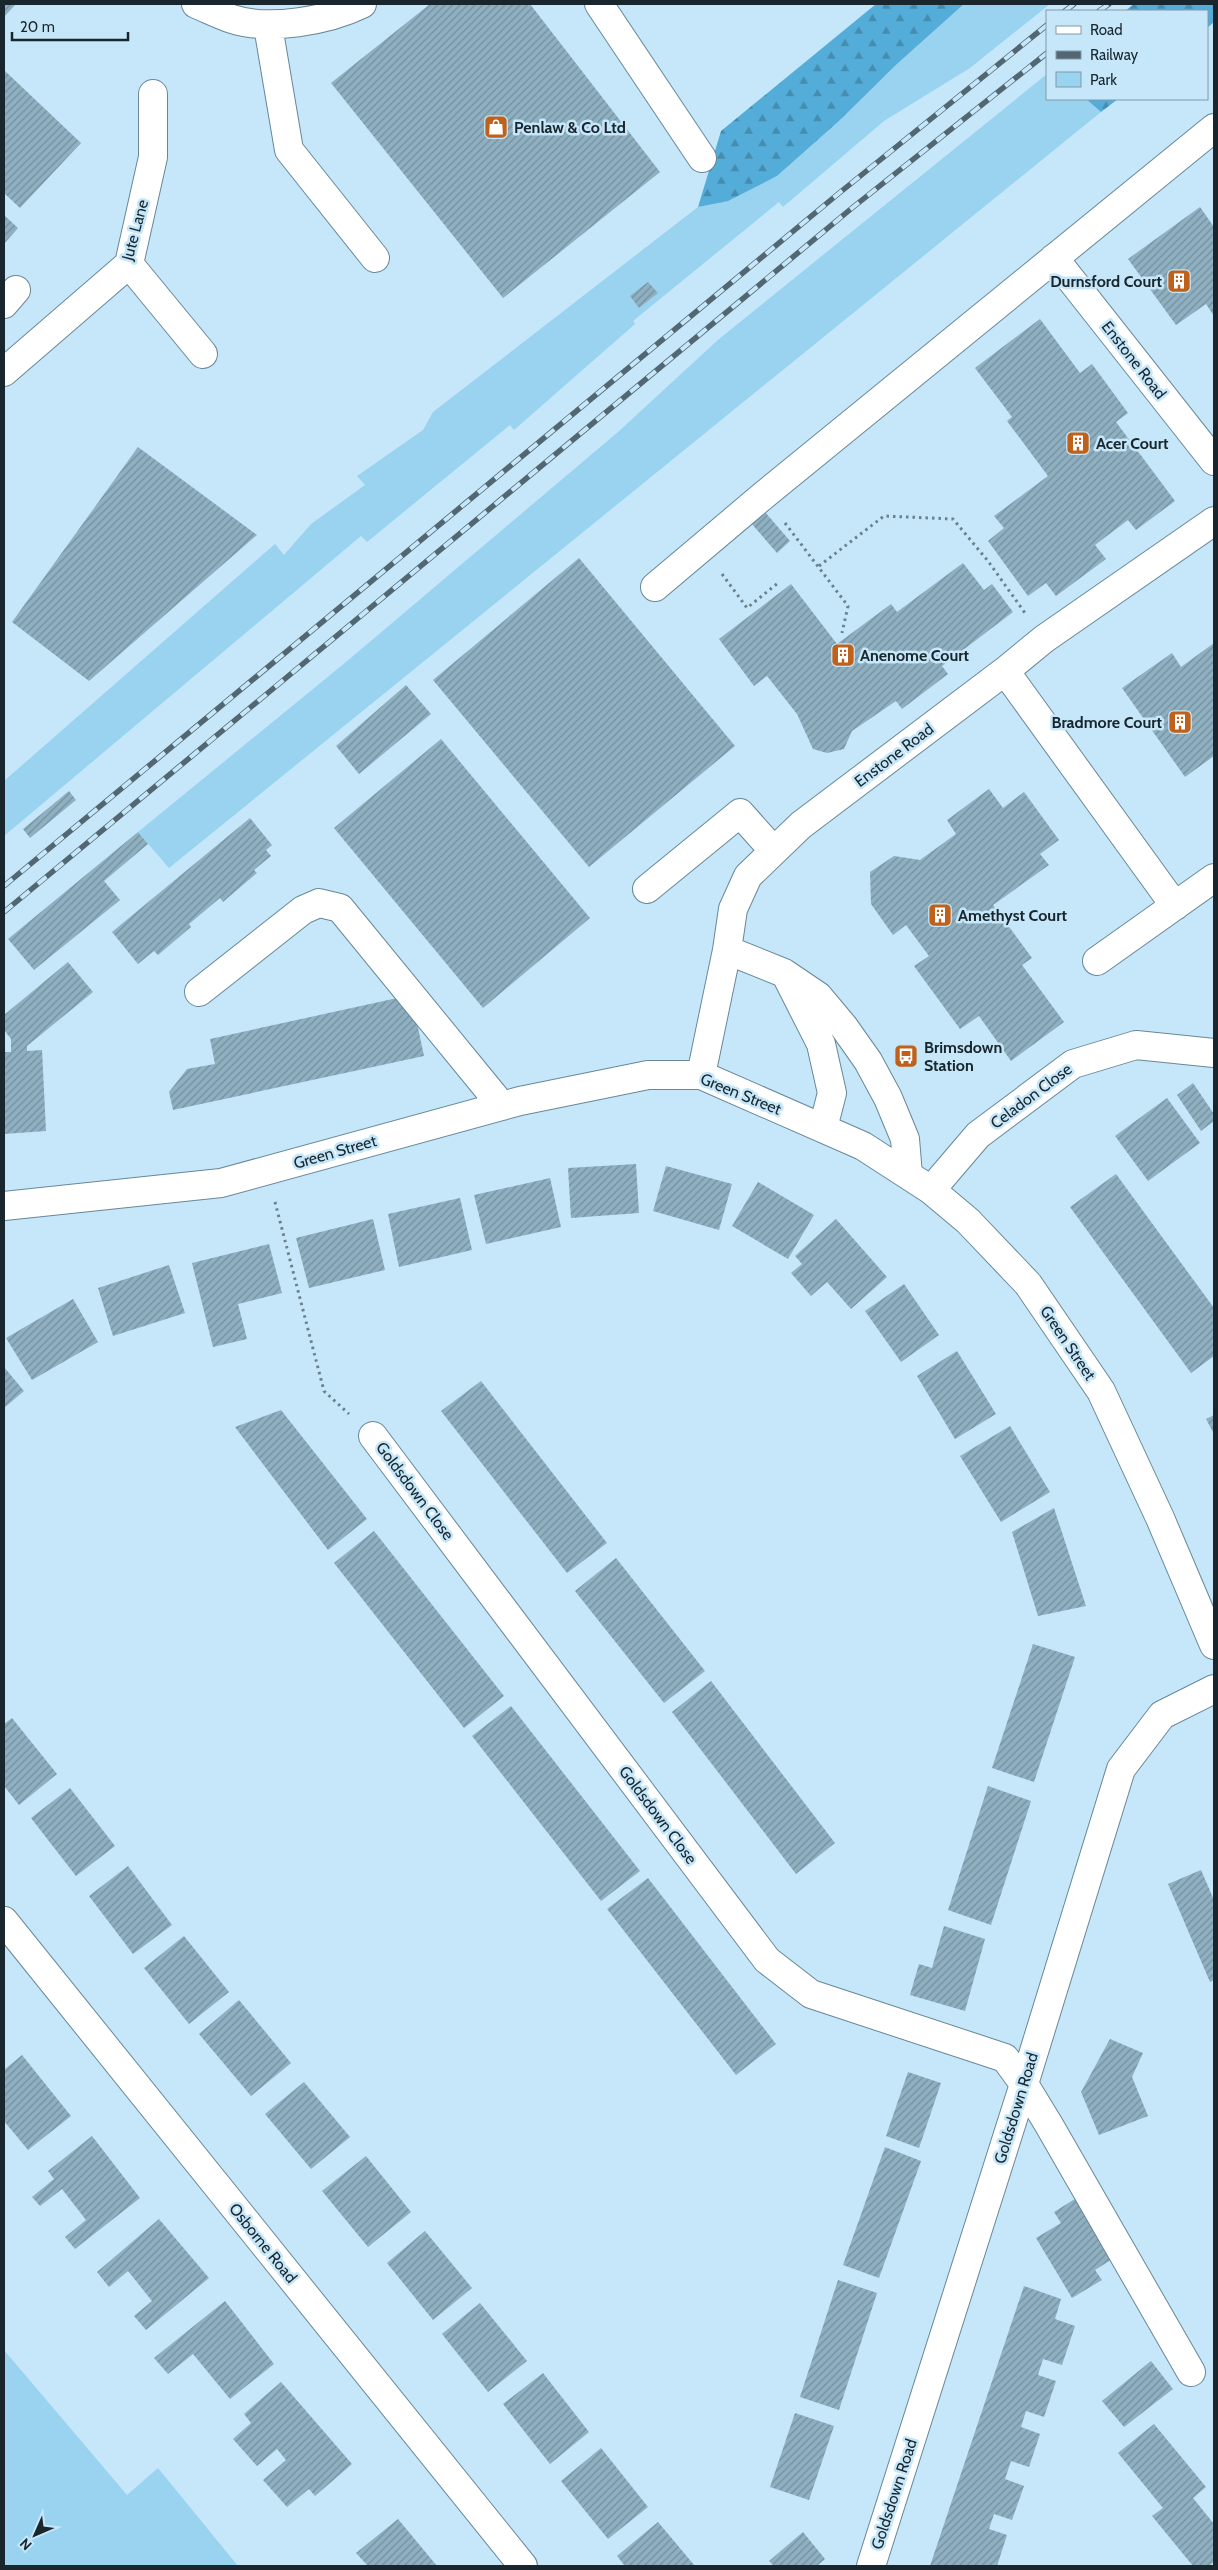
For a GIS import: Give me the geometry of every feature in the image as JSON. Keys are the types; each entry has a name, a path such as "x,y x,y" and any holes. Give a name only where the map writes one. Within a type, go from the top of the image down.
{"street":[{"path":"196,4 232,19 268,26 314,19 362,4"},
{"path":"599,4 702,158"},
{"path":"268,26 289,150 376,258"},
{"name":"Jute Lane","path":"4,372 129,264 153,157 153,94"},
{"path":"655,587 764,495 1214,128"},
{"name":"Enstone Road","path":"1054,258 1214,461"},
{"path":"129,264 203,354"},
{"name":"Enstone Road","path":"701,1075 728,950 733,909 748,876 801,825 1006,671 1044,639 1214,521"},
{"path":"1006,671 1175,906"},
{"path":"648,889 740,813 773,850"},
{"path":"1097,961 1214,878"},
{"path":"199,992 303,910 319,903 340,908 502,1106"},
{"path":"728,950 784,973 818,996 844,1027 868,1061 888,1098 905,1139 908,1175"},
{"path":"784,973 822,1044 832,1093 823,1128"},
{"name":"Celadon Close","path":"931,1190 978,1136 1073,1064 1136,1045 1214,1053"},
{"name":"Green Street","path":"4,1206 221,1183 502,1106 648,1075 701,1075 864,1146 931,1190 968,1221 1028,1284 1101,1391 1160,1518 1214,1645"},
{"name":"Goldsdown Close","path":"373,1436 767,1960 811,1994 1005,2058 1024,2084 1191,2372"},
{"name":"Goldsdown Road","path":"871,2566 1024,2084 1121,1769 1162,1715 1214,1689"},
{"name":"Osborne Road","path":"4,1921 523,2566"}],"path":[{"path":"764,495 848,606 842,633"},
{"path":"819,566 884,516 953,519 988,561 1044,639"},
{"path":"702,547 748,608 778,583"},
{"path":"266,1172 324,1391 373,1436"}],"green space":[{"path":"876,4 964,4 777,176 728,201 698,207 721,131"},
{"path":"964,4 1050,4 970,68 884,121 783,207 779,202 633,321 635,324 514,430 510,425 367,542 361,536 4,836 4,781 275,544 284,555 311,524 365,485 357,476 423,430 433,412 698,207 729,200 777,176"},
{"path":"1134,4 1214,4 1214,22 1208,27 1208,10 1126,10"},
{"path":"1046,75 1046,100 1087,100 1101,112 169,868 138,832 346,662 618,432 719,339"},
{"path":"1087,100 1117,100 1101,112"},
{"path":"4,2350 127,2495 158,2468 238,2566 4,2566"}],"building":[{"path":"4,4 16,4 4,17"},
{"name":"Penlaw & Co Ltd","path":"430,4 530,4 660,172 503,298 331,83"},
{"path":"4,70 81,143 20,208 4,193"},
{"name":"Durnsford Court","path":"1200,207 1214,227 1214,316 1206,304 1176,325 1128,259"},
{"path":"4,215 18,228 4,244"},
{"path":"648,282 658,293 639,308 630,296"},
{"name":"Acer Court","path":"1040,319 1080,373 1092,364 1128,413 1116,422 1175,501 1136,530 1128,520 1095,545 1106,559 1056,596 1046,583 1028,596 988,541 1004,528 994,516 1048,476 1007,421 1012,417 975,368"},
{"path":"138,447 257,535 89,681 12,622"},
{"path":"765,512 790,541 777,553 751,523"},
{"path":"579,558 735,746 589,867 433,680"},
{"name":"Anenome Court","path":"963,563 984,590 992,584 1013,612 942,666 948,674 902,709 896,701 852,731 844,749 827,753 813,749 797,714 767,676 754,686 719,639 791,584 837,644 891,604 897,612"},
{"name":"Bradmore Court","path":"1214,643 1214,756 1185,777 1122,688 1172,653 1181,667"},
{"path":"406,685 431,714 359,774 336,746"},
{"path":"441,739 590,918 483,1008 334,828"},
{"name":"Amethyst Court","path":"989,789 1003,808 1024,792 1059,840 1040,854 1049,865 993,905 1032,958 1022,965 1064,1022 1011,1061 979,1016 960,1029 914,966 929,956 906,925 893,935 871,904 870,872 894,856 920,860 956,834 947,820"},
{"path":"69,791 76,800 30,838 23,829"},
{"path":"250,818 272,845 266,850 271,856 254,870 257,873 223,902 220,898 189,924 191,927 158,955 154,951 138,964 112,932"},
{"path":"138,832 148,844 104,881 120,900 34,970 8,939"},
{"path":"68,962 93,992 27,1046 27,1051 42,1050 46,1131 4,1134 4,1052 11,1052 11,1039 4,1030 4,1015"},
{"path":"411,995 424,1056 173,1110 169,1092 187,1069 215,1064 210,1039"},
{"path":"1193,1083 1214,1114 1214,1121 1201,1131 1177,1095"},
{"path":"1167,1098 1200,1143 1148,1181 1115,1136"},
{"path":"636,1164 639,1213 571,1218 568,1168"},
{"path":"666,1166 732,1184 719,1230 653,1211"},
{"path":"1116,1174 1214,1308 1214,1356 1191,1373 1070,1207"},
{"path":"550,1178 561,1227 486,1244 474,1195"},
{"path":"758,1182 814,1215 788,1259 732,1226"},
{"path":"460,1198 472,1250 399,1267 388,1214"},
{"path":"373,1219 385,1270 309,1288 296,1238"},
{"path":"836,1219 887,1277 851,1309 827,1282 811,1296 791,1273 802,1264 795,1256"},
{"path":"269,1244 282,1293 238,1304 247,1339 213,1347 192,1263"},
{"path":"169,1265 185,1313 113,1336 98,1288"},
{"path":"904,1284 939,1335 901,1362 865,1311"},
{"path":"73,1299 98,1342 32,1380 6,1338"},
{"path":"957,1351 996,1414 955,1439 917,1376"},
{"path":"4,1367 24,1391 4,1408"},
{"path":"481,1381 607,1543 567,1573 441,1411"},
{"path":"281,1410 367,1519 328,1550 235,1427"},
{"path":"1214,1415 1214,1434 1206,1419"},
{"path":"1010,1426 1050,1492 1001,1522 960,1456"},
{"path":"1054,1508 1086,1606 1038,1616 1012,1532"},
{"path":"374,1531 504,1696 464,1728 334,1563"},
{"path":"616,1558 705,1671 664,1703 575,1591"},
{"path":"1033,1644 1075,1657 1034,1782 992,1768"},
{"path":"711,1681 835,1843 796,1874 672,1712"},
{"path":"511,1706 640,1871 601,1901 472,1736"},
{"path":"12,1718 57,1774 19,1805 4,1786 4,1724"},
{"path":"988,1786 1031,1801 991,1925 948,1910"},
{"path":"70,1788 115,1846 76,1876 31,1818"},
{"path":"128,1866 172,1925 133,1954 89,1896"},
{"path":"1201,1870 1214,1900 1214,1980 1210,1982 1168,1884"},
{"path":"648,1878 776,2044 736,2075 607,1909"},
{"path":"944,1926 985,1939 965,2011 910,1995 919,1964 932,1968"},
{"path":"184,1936 229,1992 189,2024 144,1968"},
{"path":"239,2000 291,2063 251,2096 199,2034"},
{"path":"1110,2039 1143,2053 1132,2077 1148,2116 1099,2135 1081,2092"},
{"path":"22,2055 71,2116 28,2150 4,2121 4,2070"},
{"path":"908,2072 941,2083 919,2148 886,2136"},
{"path":"304,2082 350,2137 311,2169 265,2114"},
{"path":"92,2136 140,2198 75,2249 65,2237 86,2220 62,2189 40,2206 32,2197 54,2179 48,2171"},
{"path":"885,2147 921,2161 879,2278 843,2265"},
{"path":"366,2156 411,2212 368,2247 322,2191"},
{"path":"1078,2197 1114,2258 1095,2270 1102,2280 1072,2298 1036,2238 1061,2223 1054,2212"},
{"path":"159,2219 209,2278 146,2330 134,2316 152,2301 128,2271 109,2287 97,2272"},
{"path":"425,2231 472,2288 433,2320 387,2263"},
{"path":"838,2280 877,2293 839,2410 800,2397"},
{"path":"1024,2286 1061,2299 1055,2319 1075,2326 1062,2365 1043,2359 1038,2375 1056,2381 1044,2417 1026,2411 1021,2427 1040,2434 1029,2467 1011,2461 1005,2479 1024,2486 1012,2520 994,2514 989,2529 1007,2535 997,2566 930,2566"},
{"path":"225,2301 274,2364 230,2399 193,2354 168,2374 154,2358"},
{"path":"480,2303 527,2361 488,2392 442,2334"},
{"path":"1151,2361 1173,2389 1124,2427 1102,2401"},
{"path":"543,2373 589,2432 550,2464 503,2404"},
{"path":"281,2382 352,2464 315,2496 309,2489 287,2507 263,2480 286,2460 277,2449 257,2466 233,2439 251,2423 244,2414"},
{"path":"795,2413 834,2426 809,2500 770,2487"},
{"path":"1154,2424 1206,2487 1193,2498 1214,2524 1214,2562 1209,2566 1193,2566 1152,2516 1163,2508 1118,2453"},
{"path":"601,2448 648,2507 608,2539 561,2481"},
{"path":"398,2519 437,2566 368,2566 356,2553"},
{"path":"658,2522 695,2566 625,2566 617,2556"},
{"path":"803,2532 825,2559 817,2566 774,2566 769,2561"}],"railway":[{"path":"1066,10 1074,4"},
{"path":"1100,10 1109,4"},
{"path":"4,886 838,194 1046,26"},
{"path":"4,912 852,208 1046,54"}],"place":[{"name":"Penlaw & Co Ltd","path":"496,127"},
{"name":"Durnsford Court","path":"1179,281"},
{"name":"Acer Court","path":"1078,443"},
{"name":"Anenome Court","path":"843,655"},
{"name":"Bradmore Court","path":"1180,722"},
{"name":"Amethyst Court","path":"940,915"},
{"name":"Brimsdown Station","path":"906,1056"}]}
